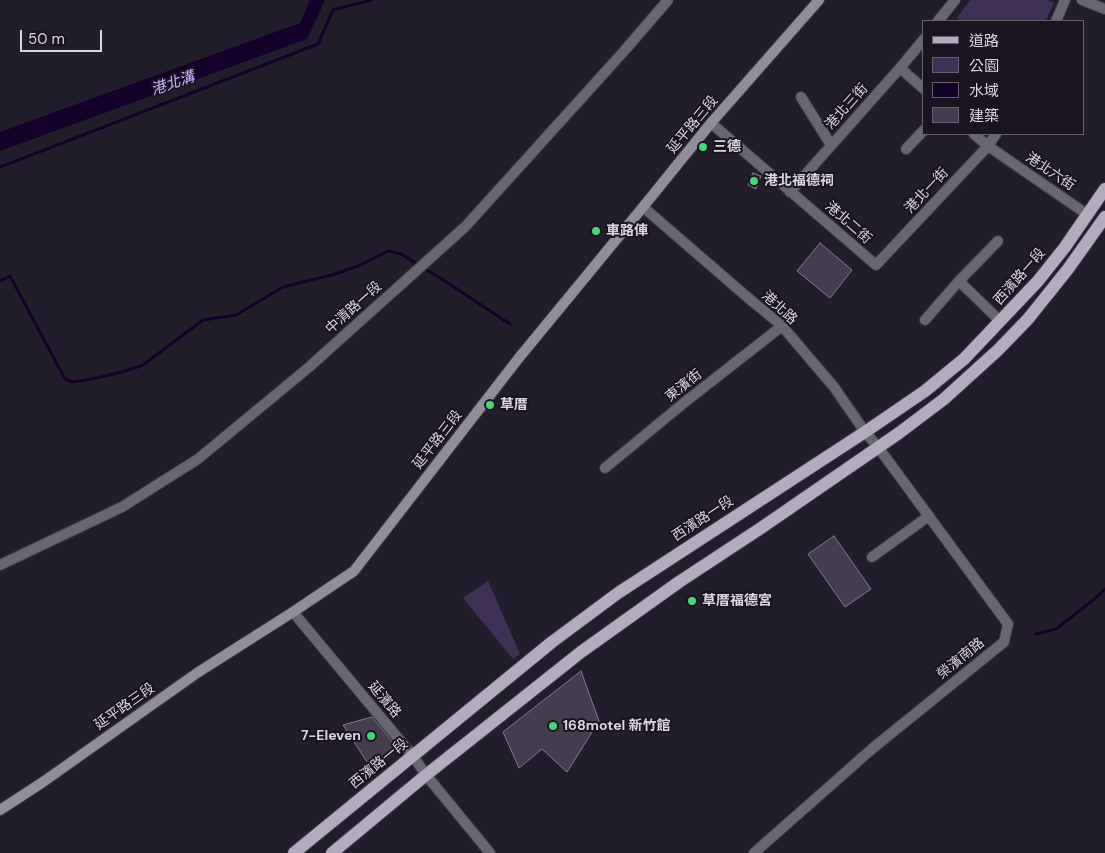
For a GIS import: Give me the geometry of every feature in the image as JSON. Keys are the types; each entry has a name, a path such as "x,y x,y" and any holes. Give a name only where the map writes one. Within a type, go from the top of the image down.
{"main road":[{"name":"西濱路一段","path":"294,853 552,642 618,593 925,391 964,359 1038,281 1088,215 1105,189"},
{"path":"332,853 426,775 581,652 678,582 761,528 899,433 944,399 998,350 1034,312 1105,217"}],"street":[{"name":"中清路一段","path":"0,565 122,507 198,459 308,368 465,226 668,0"},
{"name":"延平路三段","path":"0,810 44,782 197,673 354,571 518,359 711,123 819,0"},
{"path":"939,20 955,0"},
{"path":"1056,20 1065,0"},
{"path":"1082,0 1105,9"},
{"name":"港北三街","path":"790,192 922,41"},
{"path":"900,68 922,87"},
{"path":"801,97 832,145"},
{"name":"港北二街","path":"711,123 876,265"},
{"path":"906,149 922,132"},
{"name":"港北六街","path":"975,135 988,146 1088,215"},
{"name":"港北一街","path":"876,265 988,146 995,135"},
{"name":"港北路","path":"643,207 782,326 834,388 878,447"},
{"path":"924,320 998,241"},
{"path":"959,281 1000,321"},
{"name":"東濱街","path":"605,468 782,326"},
{"name":"榮濱南路","path":"754,853 873,748 1004,642 1008,624 878,447"},
{"path":"872,558 929,516"},
{"name":"延濱路","path":"293,612 413,756 426,775 490,853"}],"green space":[{"path":"970,0 1048,0 1054,3 1046,20 960,20 957,18"},
{"path":"488,581 520,654 513,659 463,598"}],"water":[{"name":"港北溝","path":"310,0 325,0 307,39 0,151 0,132 300,23"}],"building":[{"name":"港北福德祠","path":"753,173 761,176 756,189 748,185"},
{"path":"820,243 852,270 830,298 797,271"},
{"path":"834,536 871,589 845,607 808,554"},
{"name":"168motel 新竹館","path":"581,671 599,721 567,772 542,749 519,768 503,732"},
{"name":"7-Eleven","path":"372,717 398,748 373,771 343,725"}],"waterway":[{"path":"0,167 318,44 333,10 372,0"},
{"path":"0,281 10,276 65,379 72,382 122,372 143,365 203,320 236,315 283,287 332,275 358,266 388,251 401,254 510,324"},
{"path":"1036,634 1056,629 1105,589"}],"place":[{"name":"三德","path":"703,147"},
{"name":"港北福德祠","path":"754,181"},
{"name":"車路俥","path":"596,231"},
{"name":"草厝","path":"490,405"},
{"name":"草厝福德宮","path":"692,601"},
{"name":"168motel 新竹館","path":"553,726"},
{"name":"7-Eleven","path":"371,736"}]}
